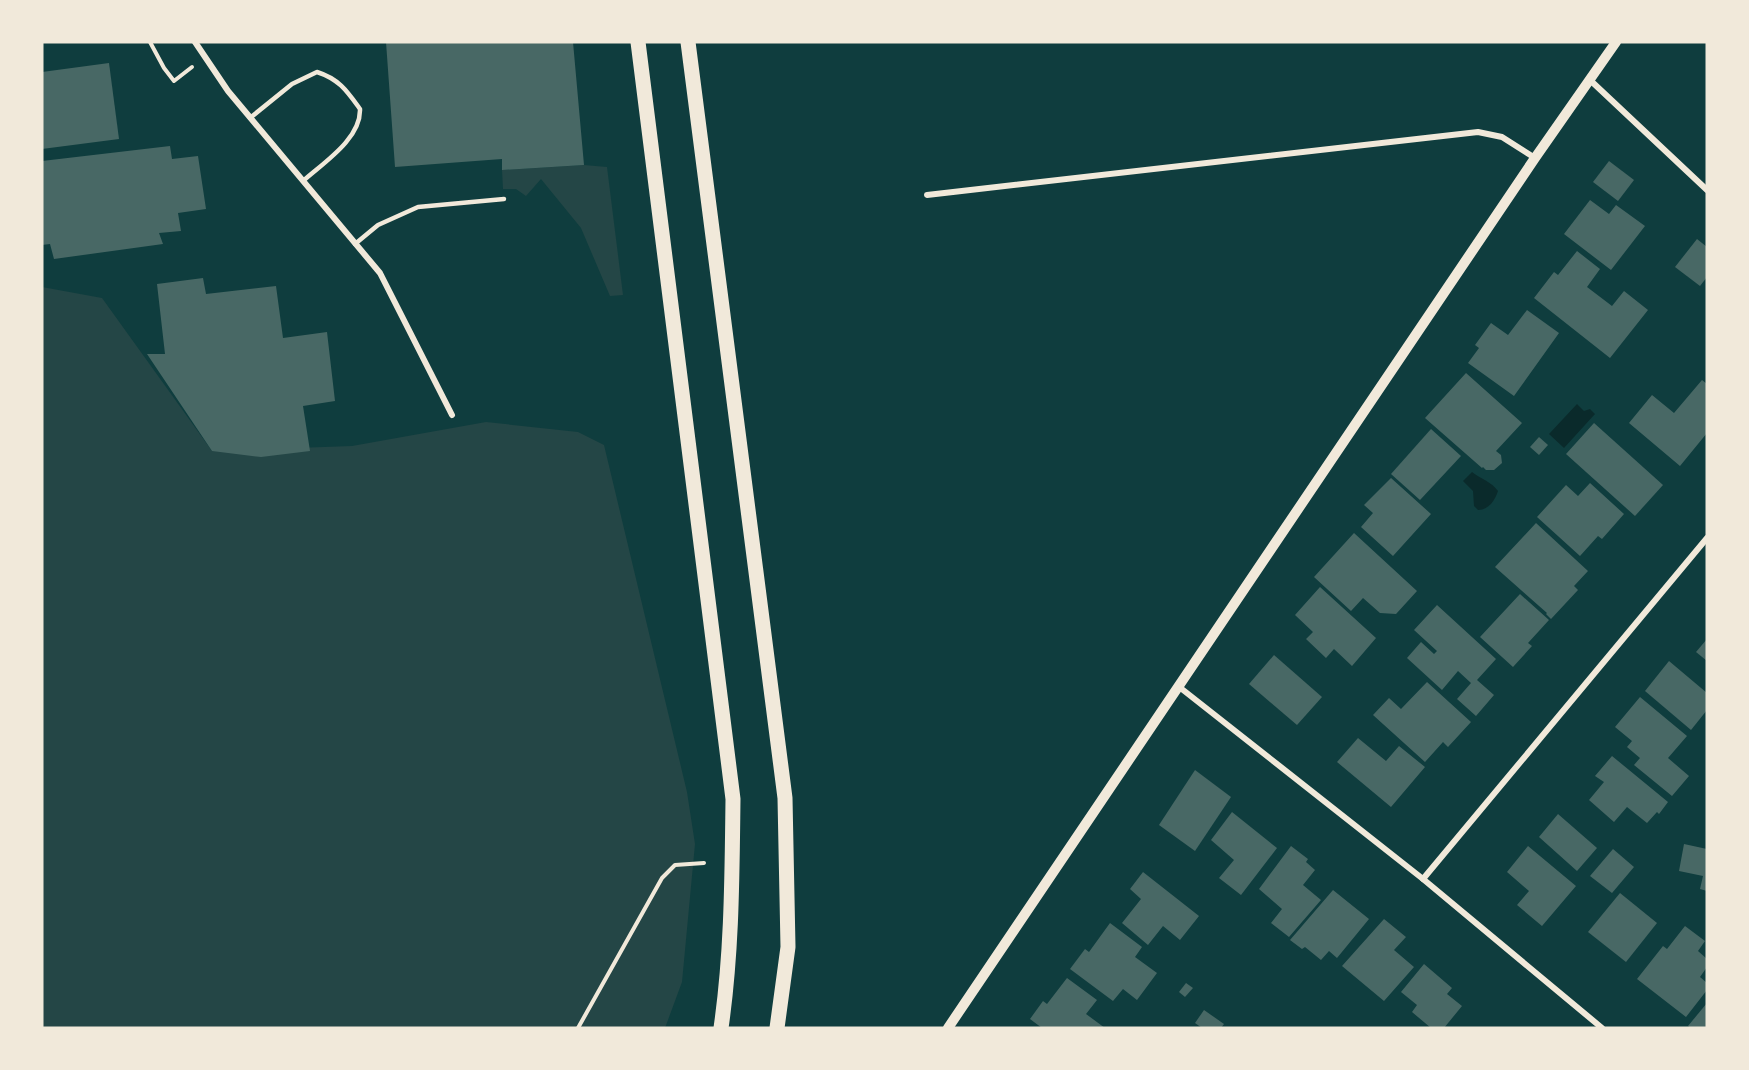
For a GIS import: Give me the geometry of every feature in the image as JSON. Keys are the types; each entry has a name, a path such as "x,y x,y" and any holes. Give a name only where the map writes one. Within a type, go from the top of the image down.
{"main road":[{"path":"638,42 733,799 731,924 721,1028"},
{"path":"688,42 785,798 788,947 777,1028"}],"street":[{"path":"195,42 228,91 380,273 452,415"},
{"path":"948,1028 1177,686 1616,42"},
{"path":"1590,80 1707,190"},
{"path":"927,195 1479,132 1502,137 1535,158"},
{"path":"1424,879 1707,537"},
{"path":"1177,686 1424,879 1602,1028"}],"lane":[{"path":"250,118 292,84 317,72 330,76 345,89 360,109 358,127 351,138 303,181"},
{"path":"355,244 378,225 418,207 504,199"}],"path":[{"path":"150,42 174,81 204,57"},
{"path":"578,1028 662,878 675,865 704,863"}],"shaded area":[{"path":"584,165 607,167 623,295 610,296 581,228 541,179 526,196 516,189 503,189 502,170"},
{"path":"42,287 102,298 212,451 352,446 486,422 578,432 604,445 687,792 695,844 682,982 665,1028 42,1028"},
{"path":"1577,404 1584,411 1590,409 1595,414 1564,448 1549,434"},
{"path":"1472,472 1498,491 1491,504 1482,510 1474,506 1473,491 1463,481"}],"building":[{"path":"386,42 573,42 584,165 502,170 502,159 395,167"},
{"path":"109,63 119,139 42,149 42,72"},
{"path":"170,146 172,159 198,156 206,209 178,213 181,231 159,233 163,244 54,259 50,244 42,245 42,161"},
{"path":"1609,161 1634,180 1618,201 1593,182"},
{"path":"1590,200 1609,214 1616,205 1645,226 1611,270 1564,234"},
{"path":"1697,239 1707,247 1707,277 1700,286 1675,267"},
{"path":"1577,251 1600,269 1587,287 1612,306 1624,291 1648,310 1610,358 1534,298 1554,272 1558,275"},
{"path":"203,278 206,294 276,286 283,338 327,332 335,401 303,406 310,451 261,457 212,451 147,354 165,354 157,284"},
{"path":"1527,310 1559,333 1514,396 1468,363 1479,348 1475,345 1491,323 1508,335"},
{"path":"1466,373 1522,423 1496,451 1501,455 1502,463 1494,470 1482,468 1425,418"},
{"path":"1702,380 1707,384 1707,433 1680,466 1629,423 1652,395 1674,413"},
{"path":"1594,423 1663,485 1635,516 1566,454"},
{"path":"1431,429 1461,456 1420,500 1391,474"},
{"path":"1539,437 1548,445 1539,455 1530,447"},
{"path":"1391,478 1431,514 1393,556 1361,527 1373,513 1364,505"},
{"path":"1590,483 1624,514 1602,539 1598,536 1580,556 1537,517 1566,485 1578,496"},
{"path":"1536,523 1588,571 1574,586 1578,590 1551,619 1495,567"},
{"path":"1354,533 1417,591 1396,614 1380,613 1363,598 1351,611 1314,577"},
{"path":"1320,587 1376,638 1352,666 1334,649 1326,658 1306,639 1313,632 1295,615"},
{"path":"1520,594 1549,620 1528,643 1532,646 1513,667 1480,637"},
{"path":"1437,605 1496,659 1477,680 1494,695 1476,716 1457,699 1471,683 1458,671 1442,690 1407,658 1421,642 1434,654 1437,651 1414,630"},
{"path":"1707,639 1707,661 1696,652"},
{"path":"1274,655 1322,697 1297,725 1249,684"},
{"path":"1669,661 1707,693 1707,710 1691,730 1645,691"},
{"path":"1427,682 1471,722 1448,747 1443,742 1425,762 1373,715 1389,698 1401,709"},
{"path":"1640,697 1687,736 1668,758 1689,776 1672,796 1634,765 1640,758 1627,747 1632,741 1615,727"},
{"path":"1358,738 1386,761 1399,746 1425,767 1391,807 1337,762"},
{"path":"1612,756 1668,802 1659,814 1657,812 1647,823 1627,807 1614,822 1589,800 1604,782 1595,776"},
{"path":"1195,770 1231,797 1195,851 1159,825"},
{"path":"1232,812 1277,848 1241,895 1219,878 1234,860 1211,840"},
{"path":"1558,814 1597,848 1577,871 1539,837"},
{"path":"1684,844 1707,849 1707,891 1700,889 1703,876 1679,871"},
{"path":"1291,846 1308,859 1306,862 1315,870 1303,885 1321,900 1289,937 1271,923 1282,909 1259,889"},
{"path":"1528,846 1576,886 1542,926 1517,905 1529,891 1507,872"},
{"path":"1613,849 1634,867 1612,893 1590,876"},
{"path":"1143,872 1199,916 1180,940 1163,926 1148,945 1122,923 1141,899 1130,889"},
{"path":"1333,890 1369,919 1337,958 1329,951 1321,960 1305,947 1302,949 1290,940"},
{"path":"1620,893 1657,923 1626,962 1588,932"},
{"path":"1384,919 1406,937 1394,950 1414,967 1384,1001 1342,966"},
{"path":"1110,923 1142,947 1135,957 1157,973 1137,1000 1123,989 1113,1001 1070,969 1085,949 1089,952"},
{"path":"1685,926 1705,941 1698,951 1707,959 1707,967 1700,977 1707,983 1707,990 1686,1017 1637,979 1663,946 1667,949"},
{"path":"1424,964 1452,988 1447,994 1462,1006 1444,1028 1431,1028 1412,1012 1417,1005 1401,992"},
{"path":"1067,978 1097,1000 1086,1014 1105,1028 1042,1028 1030,1019 1043,1001 1047,1004"},
{"path":"1186,983 1193,988 1185,997 1179,992"},
{"path":"1707,1003 1707,1028 1688,1026"},
{"path":"1204,1010 1224,1024 1221,1028 1202,1028 1195,1023"}]}
